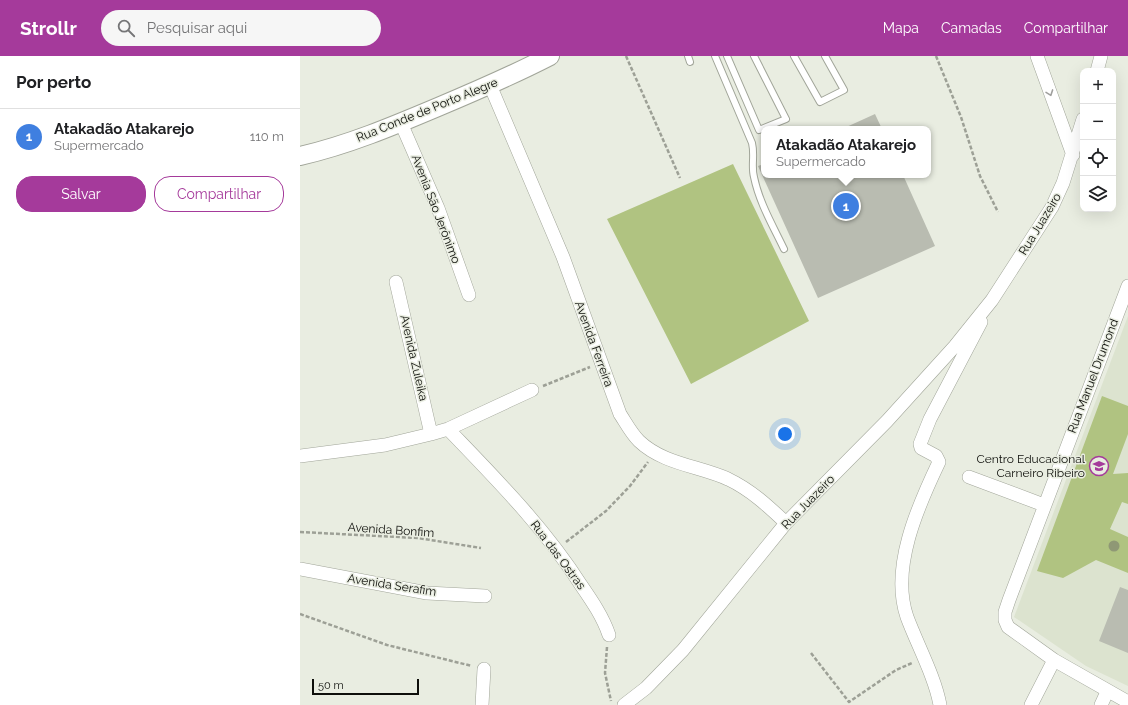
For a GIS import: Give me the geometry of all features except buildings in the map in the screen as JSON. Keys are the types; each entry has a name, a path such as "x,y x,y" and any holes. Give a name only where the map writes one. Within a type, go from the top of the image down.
{"main road":[{"name":"Rua Conde de Porto Alegre","path":"300,156 328,150 401,123 490,85 550,56"}],"street":[{"path":"1037,56 1073,155"},
{"name":"Avenida Ferreira","path":"490,85 563,257 600,363 620,414 640,441 656,452 682,464 727,478 752,492 786,523"},
{"name":"Avenia São Jerônimo","path":"401,123 438,208 469,295"},
{"name":"Rua Juazeiro","path":"923,657 906,615 902,597 901,574 915,518 939,462 936,456 921,448 920,444 930,419 992,300 1052,207 1063,183 1080,130"},
{"name":"Avenida Zuleika","path":"396,282 430,434"},
{"name":"Rua Manuel Drumond","path":"1128,286 1009,600 1005,620 1008,627 1054,660 1107,692 1128,702"},
{"name":"Rua Juazeiro","path":"624,705 646,688 683,650 786,523 892,416 954,346 992,300"},
{"path":"300,456 385,446 448,429 532,390"},
{"name":"Rua das Ostras","path":"448,429 525,511 568,565 595,606 609,635"},
{"path":"969,476 1044,505"},
{"name":"Avenida Serafim","path":"300,569 428,593 485,596"},
{"path":"923,657 940,705"},
{"path":"1031,705 1054,660"},
{"path":"482,705 484,669"},
{"path":"1101,705 1107,692"}],"lane":[{"path":"715,56 752,143 754,150 752,168 757,191 784,249"},
{"path":"727,56 759,130 761,129"},
{"path":"754,56 786,118 768,126"},
{"path":"794,56 820,102 844,90 825,56"}],"path":[{"path":"626,56 680,178"},
{"path":"936,56 961,117 980,176 998,212"},
{"path":"532,390 600,363"},
{"path":"556,550 606,511 630,486 656,452"},
{"name":"Avenida Bonfim","path":"300,532 418,538 481,548"},
{"path":"300,614 387,644 484,669"},
{"path":"609,635 606,652 605,673 612,705"},
{"path":"811,653 849,702 896,670 923,657"}],"shaded area":[{"name":"Centro Educacional Carneiro Ribeiro","path":"1128,316 1128,686 1086,666 1014,617"}],"green space":[{"path":"733,164 809,321 691,384 607,219"},
{"path":"1102,396 1128,406 1128,434 1113,474 1128,473 1128,504 1122,502 1110,529 1128,537 1128,573 1096,560 1063,578 1037,571"}],"place":[{"name":"Atakadão Atakarejo","path":"846,206"},
{"name":"Centro Educacional Carneiro Ribeiro","path":"1099,466"}]}
